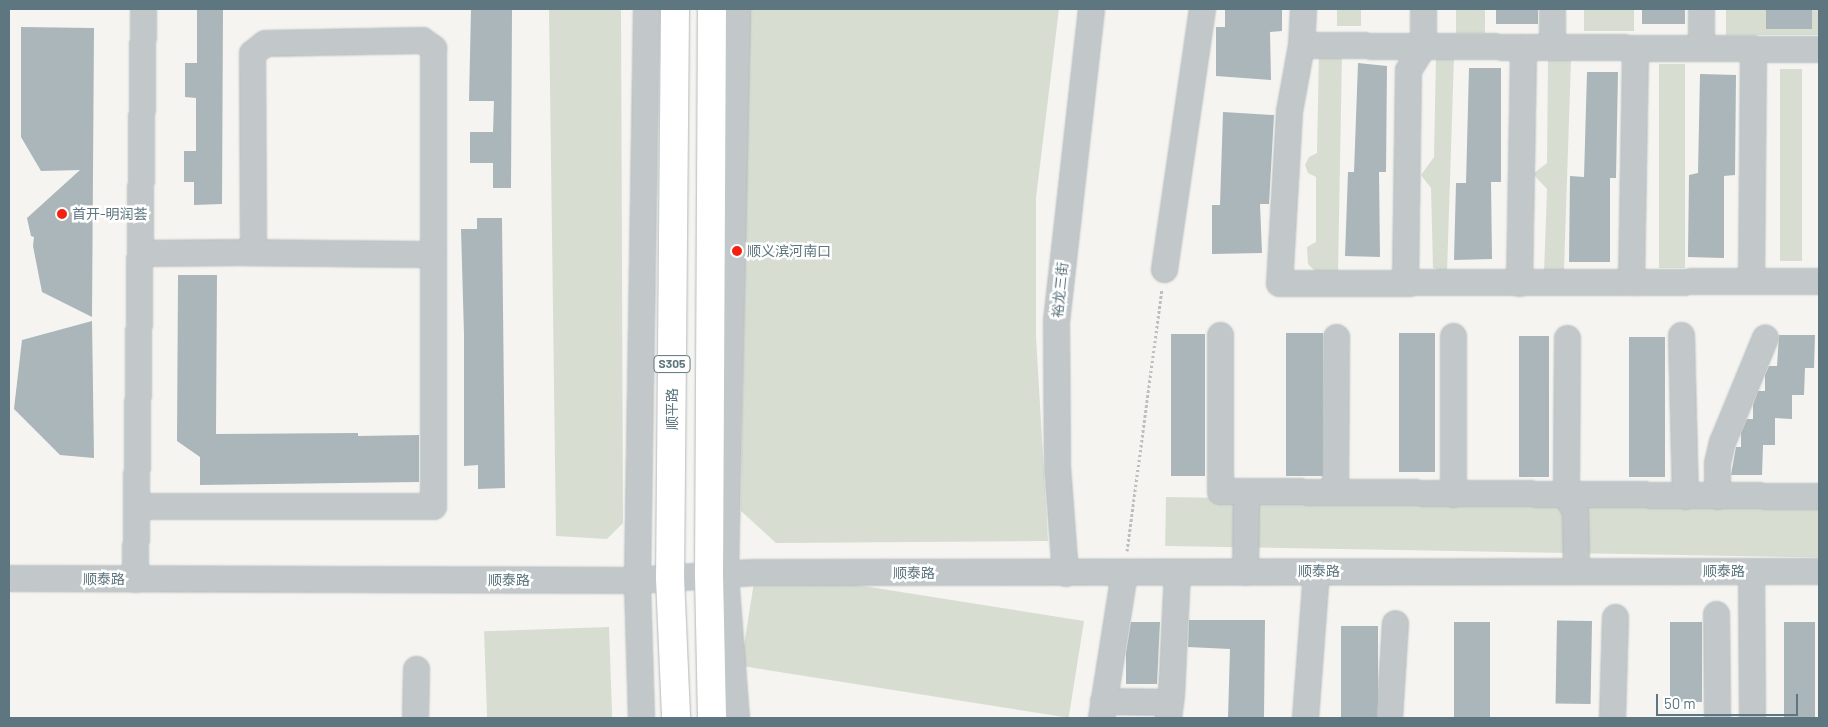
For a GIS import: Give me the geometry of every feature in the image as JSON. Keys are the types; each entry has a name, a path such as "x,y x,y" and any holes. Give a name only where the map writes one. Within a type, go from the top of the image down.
{"main road":[{"name":"顺平路","path":"675,9 670,578 676,718"},
{"name":"S305","path":"712,9 717,575 712,718"}],"street":[{"path":"135,579 143,9"},
{"path":"641,718 637,580 646,9"},
{"path":"736,718 717,575 737,9"},
{"name":"裕龙三街","path":"1065,574 1057,467 1056,321 1091,9"},
{"path":"1164,270 1202,9"},
{"path":"1303,9 1301,45 1288,111 1279,283 1819,280"},
{"path":"1404,283 1408,70 1423,46 1423,9"},
{"path":"1552,9 1552,47"},
{"path":"1701,9 1701,48"},
{"path":"136,506 433,506 433,48 422,40 265,43 252,53 253,245 244,252"},
{"path":"1301,45 1819,50"},
{"path":"1519,283 1523,47"},
{"path":"1630,282 1635,48"},
{"path":"1751,281 1753,49"},
{"path":"140,253 433,254"},
{"path":"1220,335 1220,491 1819,496 1819,482"},
{"path":"1681,335 1685,496"},
{"path":"1453,336 1453,494"},
{"path":"1335,492 1336,337"},
{"path":"1717,496 1717,463 1722,442 1765,337"},
{"path":"1568,338 1566,495 1575,511 1576,571"},
{"path":"1245,572 1246,491"},
{"path":"1751,570 1752,718"},
{"path":"1306,718 1316,571"},
{"name":"顺泰路","path":"9,578 637,580 754,572 1065,574 1316,571 1819,571"},
{"path":"1124,573 1102,710 1169,710 1177,572"},
{"path":"1716,614 1717,718"},
{"path":"1612,718 1615,618"},
{"path":"1389,718 1395,623"},
{"path":"415,718 416,669"}],"path":[{"path":"1124,573 1164,270"}],"shaded area":[{"path":"549,9 621,9 623,523 607,539 556,536"},
{"path":"748,9 1059,9 1036,198 1036,337 1048,541 776,543 741,511"},
{"path":"1337,9 1361,9 1361,26 1337,26"},
{"path":"1456,9 1485,9 1485,33 1456,33"},
{"path":"1584,9 1634,9 1634,31 1584,31"},
{"path":"1726,9 1819,9 1819,35 1726,35"},
{"path":"1319,50 1342,53 1338,273 1319,275 1308,264 1307,247 1316,242 1316,177 1308,173 1305,165 1309,157 1317,153"},
{"path":"1436,55 1454,57 1447,272 1433,268 1431,188 1421,175 1434,157"},
{"path":"1548,60 1571,60 1564,270 1544,274 1547,189 1533,174 1547,163"},
{"path":"1659,64 1685,64 1685,268 1659,268"},
{"path":"1780,69 1802,69 1802,261 1780,261"},
{"path":"1166,497 1819,508 1818,557 1165,546"},
{"path":"756,569 1084,621 1069,718 741,666"},
{"path":"609,627 612,718 487,718 484,631"}],"building":[{"path":"197,9 223,9 222,204 194,205 194,182 184,182 184,151 196,151 196,98 185,97 185,63 197,63"},
{"path":"471,9 512,9 511,188 493,188 493,163 470,163 470,132 493,132 494,101 469,101"},
{"path":"1225,9 1282,9 1282,31 1270,32 1271,80 1216,76 1216,27 1225,27"},
{"path":"1496,9 1538,9 1538,24 1496,24"},
{"path":"1642,9 1685,9 1685,24 1642,24"},
{"path":"1766,9 1812,9 1812,29 1766,29"},
{"path":"21,27 94,28 92,317 42,292 33,246 34,237 31,236 27,218 80,170 41,171 21,137"},
{"path":"1358,63 1387,66 1386,172 1379,172 1380,257 1345,256 1348,172 1354,172"},
{"path":"1469,68 1501,68 1501,182 1491,182 1492,259 1454,260 1456,183 1466,183"},
{"path":"1587,72 1618,72 1616,178 1610,178 1610,262 1569,262 1570,176 1584,177"},
{"path":"1700,74 1736,75 1735,175 1724,176 1724,258 1688,257 1689,175 1698,173"},
{"path":"1223,112 1274,115 1269,204 1260,204 1262,253 1212,254 1212,205 1220,205"},
{"path":"477,218 502,218 505,488 478,489 478,465 464,466 464,334 461,229 477,229"},
{"path":"178,275 217,275 216,434 358,433 358,436 419,435 419,482 200,485 200,457 177,441"},
{"path":"92,321 94,458 60,455 14,409 22,340"},
{"path":"1286,333 1323,333 1323,476 1286,476"},
{"path":"1399,333 1435,333 1435,472 1399,472"},
{"path":"1171,334 1205,334 1205,476 1171,476"},
{"path":"1779,335 1815,335 1814,368 1805,368 1804,395 1792,395 1792,419 1775,418 1775,445 1763,445 1762,475 1731,475 1736,447 1741,447 1741,433 1747,419 1753,419 1753,405 1758,391 1765,391 1765,375 1769,366 1777,366"},
{"path":"1519,336 1549,336 1549,477 1519,477"},
{"path":"1629,337 1665,337 1665,477 1629,477"},
{"path":"1189,620 1265,620 1264,718 1228,718 1230,649 1188,647"},
{"path":"1557,620 1592,621 1591,704 1556,703"},
{"path":"1131,622 1160,622 1157,684 1126,684 1126,653"},
{"path":"1454,622 1490,622 1490,718 1454,718"},
{"path":"1670,622 1702,622 1702,702 1670,702"},
{"path":"1784,622 1815,622 1815,718 1784,718"},
{"path":"1341,626 1378,626 1378,718 1341,718"}],"place":[{"name":"首开-明润荟","path":"62,214"},
{"name":"顺义滨河南口","path":"737,251"}]}
